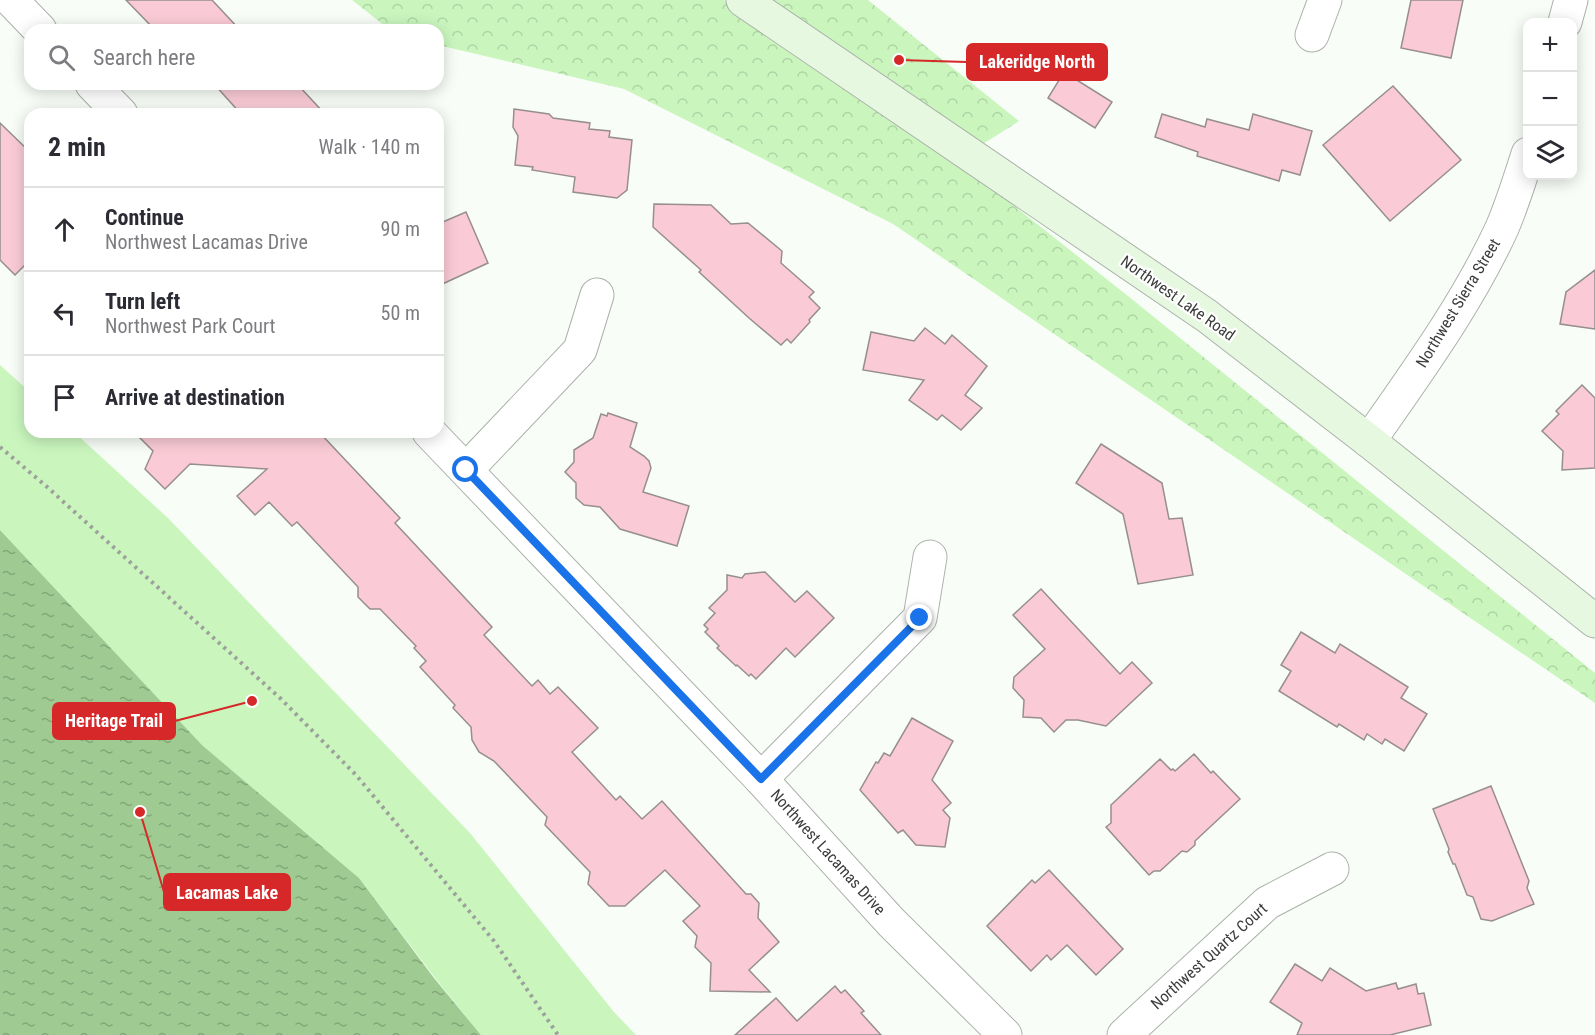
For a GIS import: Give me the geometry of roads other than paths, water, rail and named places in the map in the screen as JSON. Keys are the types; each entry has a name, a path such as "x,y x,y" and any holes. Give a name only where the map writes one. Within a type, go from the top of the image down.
{"main road":[{"name":"Northwest Lake Road","path":"743,0 1207,316 1370,441 1595,621"}],"street":[{"path":"11,0 34,24"},
{"path":"1312,35 1325,0"},
{"path":"1566,18 1571,0"},
{"path":"98,90 115,108"},
{"name":"Northwest Sierra Street","path":"1370,441 1432,350 1472,285 1502,227 1523,166"},
{"path":"466,470 580,350 597,295"},
{"name":"Northwest Lacamas Drive","path":"435,438 761,779 891,922 1005,1035"},
{"path":"761,779 920,618 930,557"},
{"name":"Northwest Quartz Court","path":"1124,1035 1267,903 1332,869"}],"water":[{"path":"0,530 202,745 359,878 434,978 481,1035 0,1035"}],"place":[{"name":"Lakeridge North","path":"899,60"},
{"name":"Heritage Trail","path":"252,701"},
{"name":"Lacamas Lake","path":"140,812"}]}
